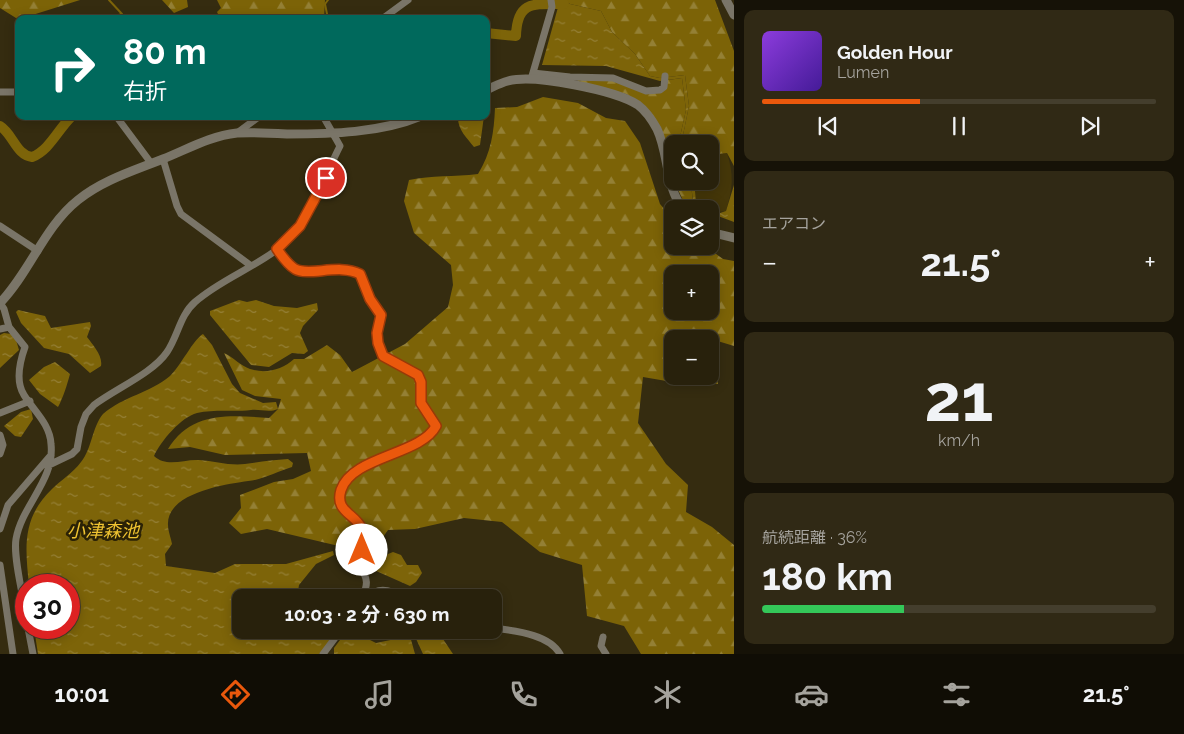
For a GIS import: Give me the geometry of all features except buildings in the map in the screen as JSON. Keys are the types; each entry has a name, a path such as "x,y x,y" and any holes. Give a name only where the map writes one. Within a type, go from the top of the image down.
{"street":[{"path":"387,15 408,0"},
{"path":"726,0 734,15"},
{"path":"533,76 551,3"},
{"path":"533,76 616,96 640,106 658,131 671,184 679,200"},
{"path":"490,88 508,81 533,76 613,78 646,92 660,90 664,85 664,76"},
{"path":"0,92 15,92"},
{"path":"119,120 151,163"},
{"path":"237,133 255,120"},
{"path":"49,465 72,454 77,449 80,427 86,414 94,405 153,366 167,352 182,318 193,304 277,249 300,226 326,178 329,167 340,146 326,120"},
{"path":"21,574 16,538 49,465 52,454 50,439 42,417 24,395 19,367 25,347 9,327 4,309 0,303 12,290 58,220 82,197 110,179 163,159 207,139 237,133 366,130 412,120"},
{"path":"163,159 177,206 182,214 250,265"},
{"path":"0,226 38,251"},
{"path":"719,234 734,238"},
{"path":"277,249 290,266 302,272 352,269 360,274 370,299 381,315 377,333 378,343 383,356 418,375 421,382 421,403 436,426 413,445 360,468 342,487 340,499 345,512 363,528 366,537 360,556 368,582 365,589"},
{"path":"0,329 9,327"},
{"path":"0,414 30,400"},
{"path":"0,435 3,446 0,454"},
{"path":"0,529 8,505 52,454"},
{"path":"0,566 3,610 13,654"},
{"path":"502,630 552,643 560,654"},
{"path":"603,638 600,646 606,654"},
{"path":"30,639 33,654"},
{"path":"323,654 334,639"}],"shaded area":[{"path":"727,153 732,175 726,211 722,212 719,212 719,200 696,200 695,190 719,190 719,154"}],"green space":[{"path":"0,0 80,0 32,15 15,15 15,17 0,8"},
{"path":"162,0 187,0 188,7 174,13"},
{"path":"217,0 325,0 324,15 218,15 217,12 221,8"},
{"path":"563,0 715,0 734,51 734,166 727,153 719,154 719,135 683,135 689,106 685,75 660,78 650,76 635,54 612,32 601,11 570,4"},
{"path":"682,78 686,110 680,135 664,135 664,156 643,104 626,94 577,83 578,79 608,79 636,90 666,89 668,80"},
{"path":"543,97 578,103 606,118 625,121 640,143 660,204 664,209 664,255 717,255 723,259 734,261 734,346 719,341 719,330 664,330 664,381 643,377 638,423 666,464 688,485 686,512 712,527 734,545 734,654 641,654 624,626 587,616 582,565 540,552 502,522 464,518 415,529 388,530 371,554 351,560 343,547 267,529 241,534 229,523 241,508 240,495 274,482 293,479 311,471 307,453 225,455 190,447 168,449 177,437 188,428 200,422 226,416 269,418 278,409 281,399 255,396 242,390 224,353 250,369 268,371 284,366 294,359 304,359 327,345 340,355 352,372 405,344 448,307 453,285 451,265 414,233 404,201 409,180 426,177 478,174 491,142 495,108 517,107"},
{"path":"678,190 692,190 693,200 683,200"}],"water":[{"path":"560,0 601,11 612,32 635,54 650,76 660,78 685,75 689,106 683,135 680,135 686,110 682,78 660,81 606,66 542,65"},
{"path":"458,120 483,120 480,145 474,147 463,134"},
{"path":"734,185 734,222 719,216 719,213 726,211"},
{"path":"692,190 695,190 696,200 693,200"},
{"path":"239,300 247,302 256,300 274,306 297,308 317,303 318,310 303,326 300,333 308,351 304,354 292,353 269,367 251,365 210,315 210,311"},
{"path":"18,310 45,316 51,328 90,322 91,326 87,337 99,355 101,366 90,373 69,354 44,348 21,323 16,312"},
{"path":"4,333 11,334 16,340 19,350 0,368 0,335"},
{"name":"小津森池","path":"203,334 212,345 232,384 240,393 263,403 276,402 278,409 271,411 217,411 191,415 172,430 154,456 164,462 199,460 239,464 288,459 293,463 292,467 259,479 199,492 177,505 170,514 168,525 172,544 165,554 166,566 215,573 235,564 286,564 333,551 334,555 316,564 299,585 298,589 232,589 232,639 332,639 326,649 319,654 38,654 36,639 80,639 80,574 28,574 28,533 35,511 52,489 74,470 85,457 96,425 103,414 120,403 154,387 170,376"},
{"path":"55,362 70,374 58,407 40,394 29,380 44,367"},
{"path":"31,409 33,419 21,437 15,436 4,426 21,412"},
{"path":"393,552 401,555 407,565 418,565 422,573 416,582 410,586 374,570 388,554"},
{"path":"341,639 368,639 376,643 395,639 411,639 415,654 334,654 334,648"},
{"path":"416,639 443,639 453,654 423,654"}],"waterway":[{"path":"109,0 122,14 119,15"},
{"path":"327,15 325,4 328,0"},
{"path":"490,33 516,36 517,24 524,10 536,5 564,4"},
{"path":"0,126 22,152 32,157 49,144 68,120"}],"route":[{"path":"326,178 300,226 277,249 290,266 302,272 326,269 352,269 360,274 370,299 381,315 377,333 378,343 383,356 405,366 418,375 421,382 421,403 436,426 413,445 360,468 342,487 340,499 345,512 363,528 366,537 362,550"}]}
